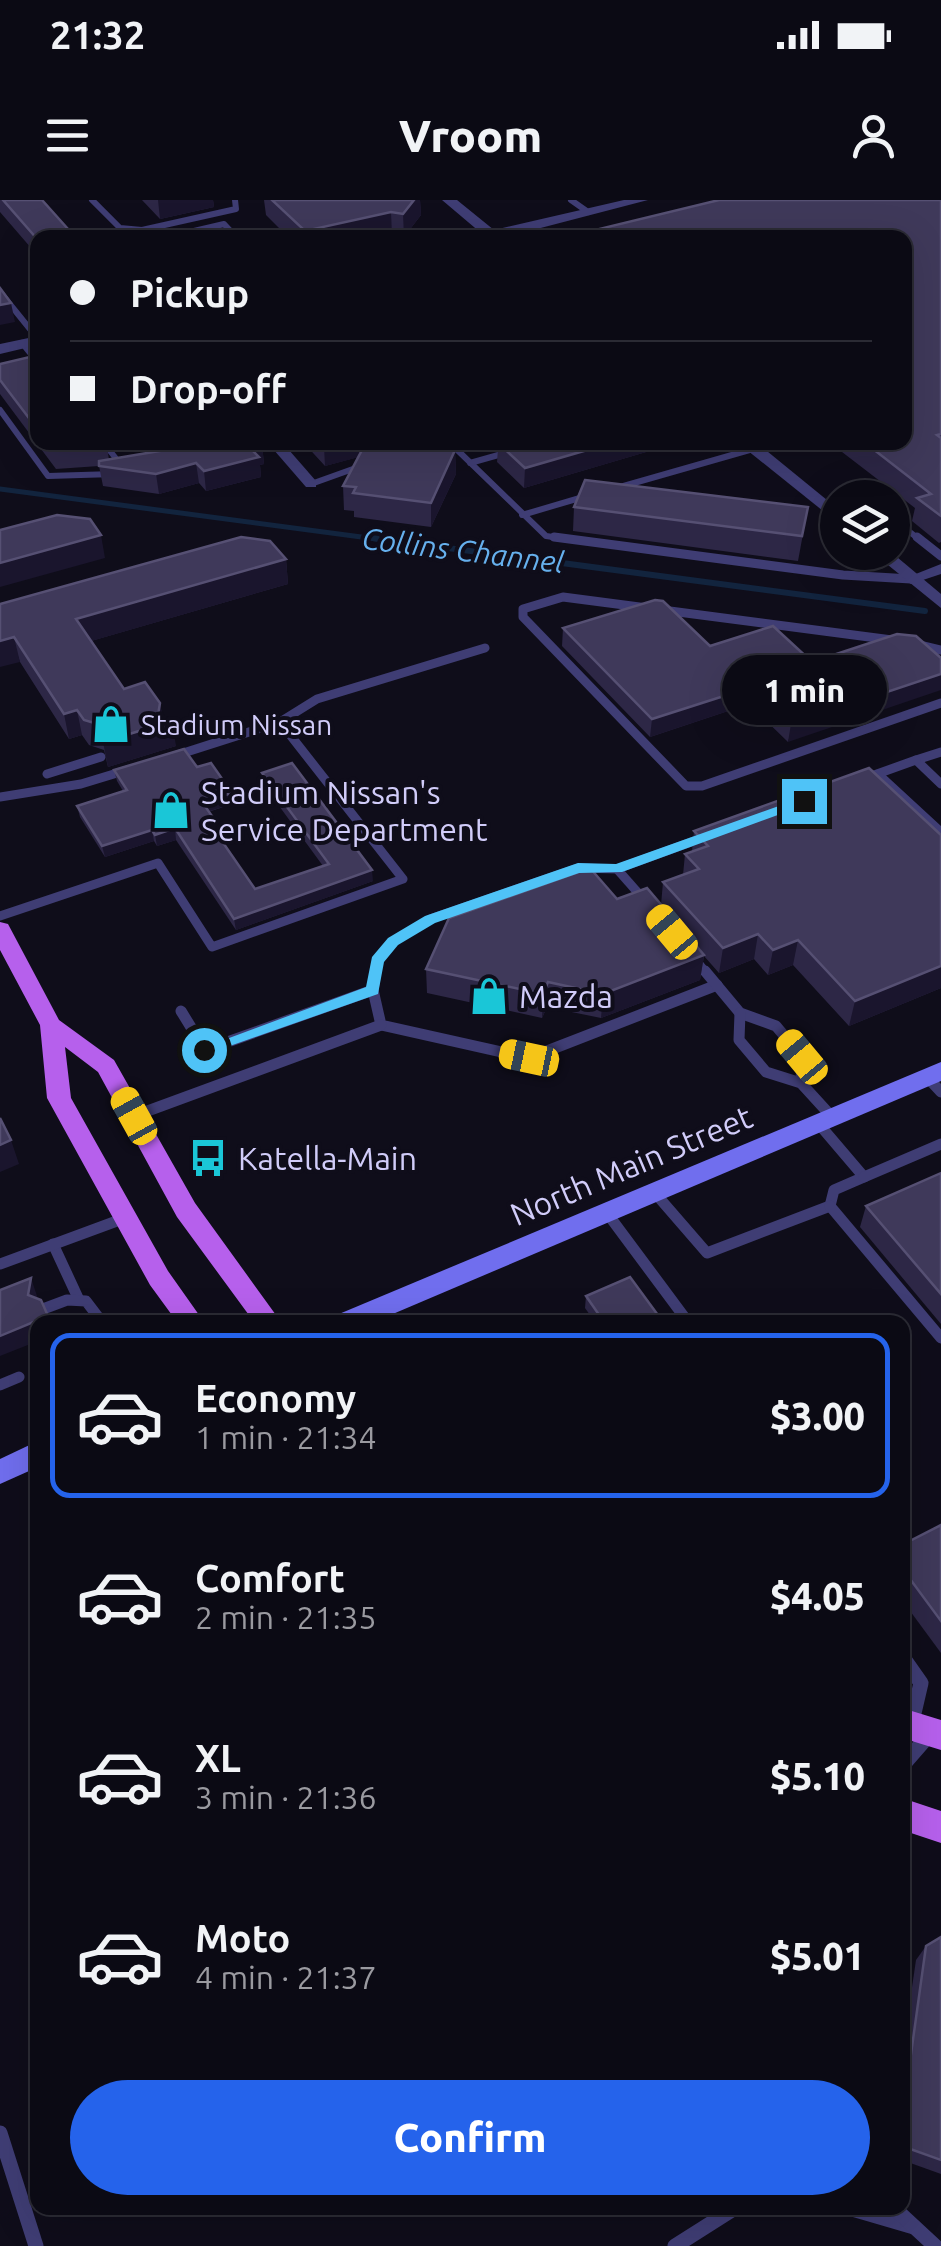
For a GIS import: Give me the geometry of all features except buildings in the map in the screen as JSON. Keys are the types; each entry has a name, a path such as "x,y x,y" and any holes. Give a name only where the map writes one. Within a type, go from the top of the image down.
{"main road":[{"path":"0,929 51,1025 59,1098 125,1218 187,1315"},
{"path":"51,1025 106,1066 186,1210 263,1315"},
{"name":"North Main Street","path":"365,1315 825,1120 936,1080"},
{"path":"0,1472 30,1457"},
{"path":"910,1817 941,1827"}],"street":[{"path":"449,200 482,230"},
{"path":"513,230 641,200"},
{"path":"0,348 30,341"},
{"path":"281,450 312,484"},
{"path":"754,450 820,503"},
{"path":"912,579 941,569"},
{"path":"901,570 941,603"}],"lane":[{"path":"92,200 120,228 142,230 236,210 234,200"},
{"path":"571,200 588,212"},
{"path":"198,230 224,224 230,230"},
{"path":"0,292 30,338"},
{"path":"0,410 48,476 114,474 121,465 109,450"},
{"path":"456,450 546,536 843,575 912,579"},
{"path":"470,463 518,450"},
{"path":"522,515 736,450"},
{"path":"444,454 459,453"},
{"path":"312,484 374,462"},
{"path":"910,532 941,556"},
{"path":"941,650 564,597 523,609 523,617 686,786 702,786 941,702"},
{"path":"155,761 280,722 316,699 485,648"},
{"path":"0,916 158,863 212,947 404,880 280,722"},
{"path":"860,781 941,752"},
{"path":"47,774 101,757"},
{"path":"916,760 941,784"},
{"path":"0,797 19,790 81,784 136,767"},
{"path":"878,774 941,832"},
{"path":"382,1026 373,990 377,961 393,942 430,920 578,868 618,868 710,835"},
{"path":"618,868 653,910"},
{"path":"688,950 740,1013 776,1026 802,1057 802,1083 864,1177"},
{"path":"134,1116 382,1026 529,1058 717,985"},
{"path":"181,1011 204,1050 373,990"},
{"path":"740,1013 738,1040 766,1072 802,1083"},
{"path":"830,1206 834,1190 941,1144"},
{"path":"655,1193 702,1250 714,1253 830,1206"},
{"path":"830,1206 941,1338"},
{"path":"607,1213 683,1315"},
{"path":"0,1264 125,1218"},
{"path":"54,1244 80,1300"},
{"path":"43,1310 67,1300 80,1300 98,1315"},
{"path":"0,1385 19,1378"},
{"path":"910,1668 920,1683 922,1729 910,1751"},
{"path":"0,2133 36,2246"},
{"path":"674,2246 724,2215"},
{"path":"872,2215 914,2227"},
{"path":"901,2215 935,2246"}],"waterway":[{"name":"Collins Channel","path":"0,489 384,540"},
{"name":"Collins Channel","path":"365,537 925,611"}],"place":[{"name":"Stadium Nissan","path":"111,724"},
{"name":"Stadium Nissan's Service Department","path":"171,810"},
{"name":"Mazda","path":"489,996"},
{"name":"Katella-Main","path":"208,1158"}],"route":[{"path":"204,1050 373,990 377,961 393,942 430,920 578,868 618,868 804,801"}]}
